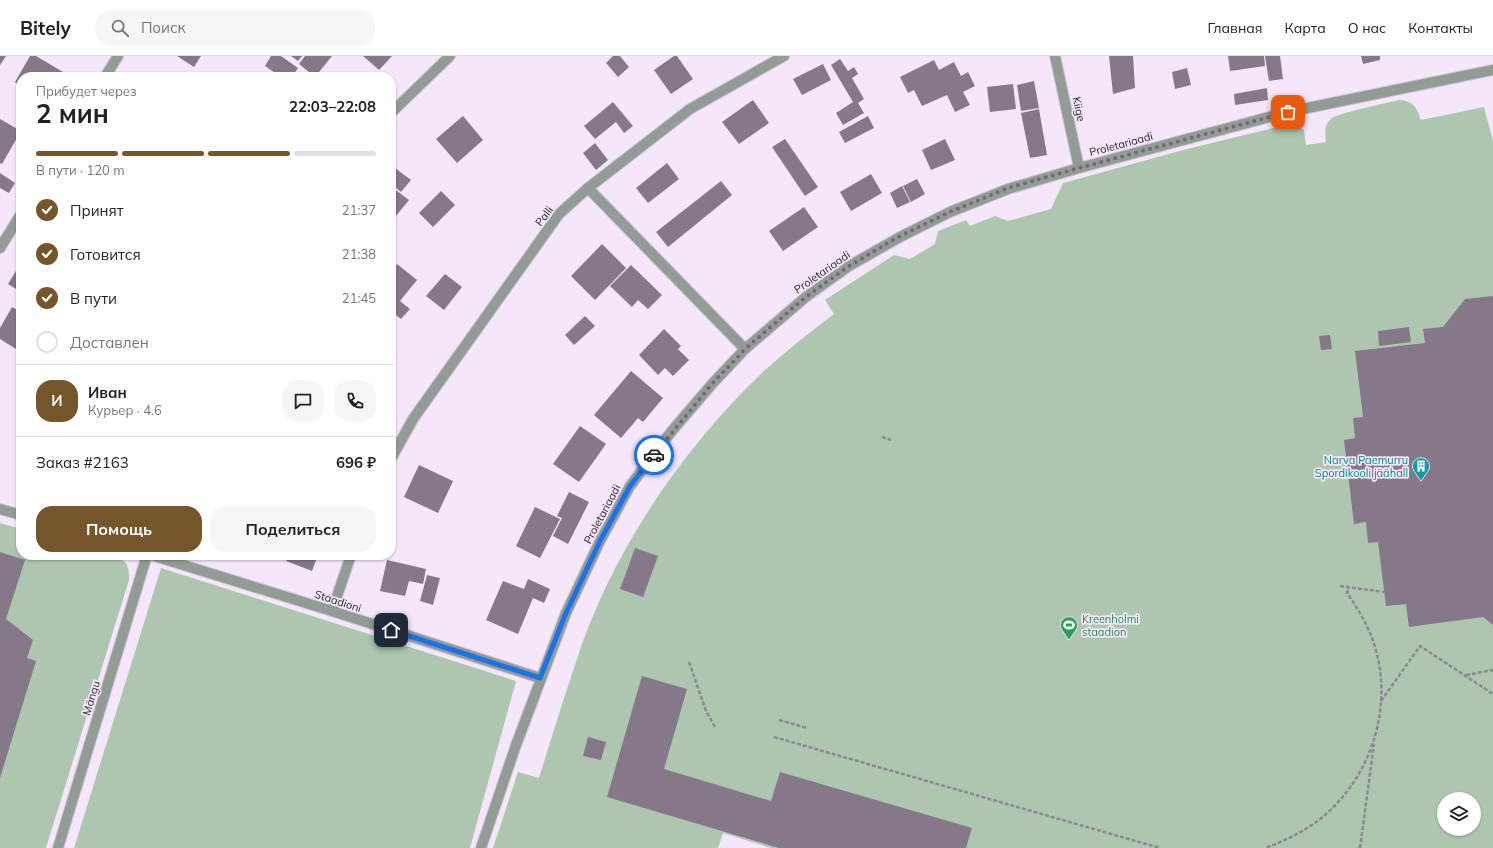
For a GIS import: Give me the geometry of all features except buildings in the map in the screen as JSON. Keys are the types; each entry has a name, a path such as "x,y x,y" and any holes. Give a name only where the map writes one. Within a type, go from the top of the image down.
{"street":[{"path":"108,72 118,56"},
{"path":"396,108 450,56"},
{"name":"Palli","path":"396,451 413,419 560,214 588,188 690,109 784,56"},
{"name":"Kiige","path":"1055,56 1079,168"},
{"name":"Proletariaadi","path":"481,848 540,678 566,613 600,541 630,486 676,426 712,384 745,349 807,296 849,266 900,236 950,212 1008,188 1288,112 1493,70"},
{"path":"588,188 745,349"},
{"path":"0,248 16,222"},
{"path":"0,509 16,514"},
{"name":"Mängu","path":"58,848 145,560"},
{"name":"Staadioni","path":"167,560 540,678"},
{"path":"332,611 349,560"}],"path":[{"path":"882,436 891,440"},
{"path":"1340,586 1384,592"},
{"path":"1268,848 1289,839 1308,828 1326,814 1342,798 1366,761 1374,740 1379,721 1381,678 1377,656 1370,633 1360,612 1347,593 1349,587"},
{"path":"1381,702 1420,646 1493,694"},
{"path":"689,662 706,711 715,727"},
{"path":"1465,675 1493,670"},
{"path":"779,720 807,728"},
{"path":"774,737 1160,848"},
{"path":"1360,848 1374,740"}],"green space":[{"path":"1399,100 1411,103 1416,108 1421,120 1484,107 1493,141 1493,848 771,848 723,833 718,848 493,848 518,772 539,778 586,633 603,592 641,523 685,458 736,398 772,364 834,314 825,300 894,255 910,259 935,244 938,231 966,220 970,226 995,216 1008,221 1051,209 1063,183 1187,149 1294,123 1304,130 1306,145 1326,142 1325,132 1329,121 1335,117 1352,111"},
{"path":"0,523 16,528 16,560 123,560 129,570 129,580 46,848 0,848"},
{"path":"161,568 516,681 470,848 74,848"}],"way so far":[{"path":"654,455 671,432 712,384 745,349 807,296 849,266 900,236 950,212 1008,188 1288,112"}],"place":[{"name":"Narva Paemurru Spordikooli jäähall","path":"1421,481"},
{"name":"Kreenholmi staadion","path":"1069,640"}],"route":[{"path":"391,630 540,678 566,613 600,541 630,486 654,455"}]}
